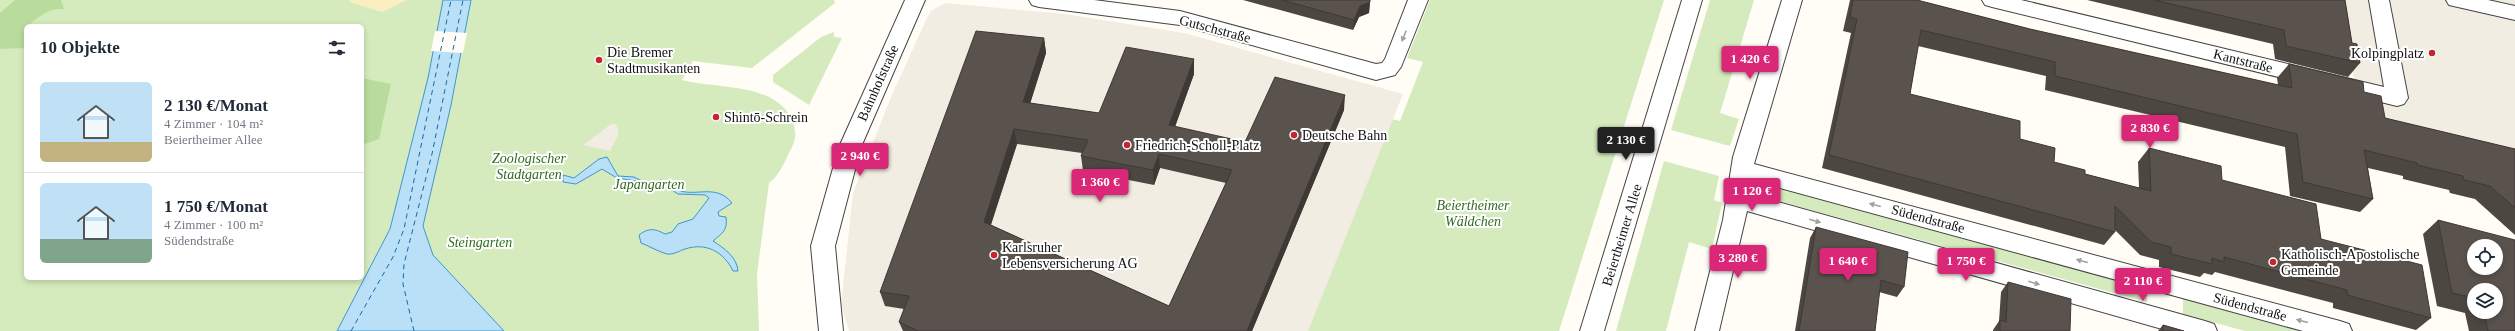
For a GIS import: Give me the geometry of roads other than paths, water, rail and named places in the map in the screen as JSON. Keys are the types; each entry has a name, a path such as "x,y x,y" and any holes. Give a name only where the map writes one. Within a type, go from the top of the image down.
{"street":[{"name":"Bahnhofstraße","path":"831,331 823,246 850,147 915,0"},
{"name":"Gutschstraße","path":"1039,0 1183,9 1376,72 1388,70 1394,62 1418,0"},
{"name":"Beiertheimer Allee","path":"1592,331 1692,0"},
{"path":"1707,331 1735,209 1742,169 1792,0"},
{"name":"Kantstraße","path":"1992,0 2397,98 2379,0"},
{"path":"2456,0 2515,13"},
{"name":"Südendstraße","path":"1742,169 2340,331"},
{"path":"1735,209 2205,331"},
{"path":"2160,282 2162,319"}],"water":[{"path":"443,0 471,0 451,105 423,226 433,255 504,331 337,331 390,229 428,78"},
{"path":"607,157 618,176 634,177 648,184 661,180 681,191 713,192 726,197 732,203 718,212 719,216 726,217 726,226 722,234 713,241 733,257 738,271 733,271 725,259 714,250 693,247 667,254 641,243 639,235 645,231 654,230 665,234 672,232 678,224 693,219 709,198 705,195 678,194 661,183 644,188 636,181 617,178 602,169 576,184 563,182 563,175 574,178 599,159"}],"place":[{"name":"Kolpingplatz","path":"2432,53"},
{"name":"Die Bremer Stadtmusikanten","path":"599,60"},
{"name":"Shintō-Schrein","path":"716,117"},
{"name":"Deutsche Bahn","path":"1294,135"},
{"name":"Friedrich-Scholl-Platz","path":"1127,145"},
{"name":"Karlsruher Lebensversicherung AG","path":"994,255"},
{"name":"Katholisch-Apostolische Gemeinde","path":"2273,262"}],"park label":[{"name":"Zoologischer Stadtgarten","path":"529,166"},
{"name":"Japangarten","path":"649,184"},
{"name":"Beiertheimer Wäldchen","path":"1473,214"},
{"name":"Steingarten","path":"480,242"}]}
